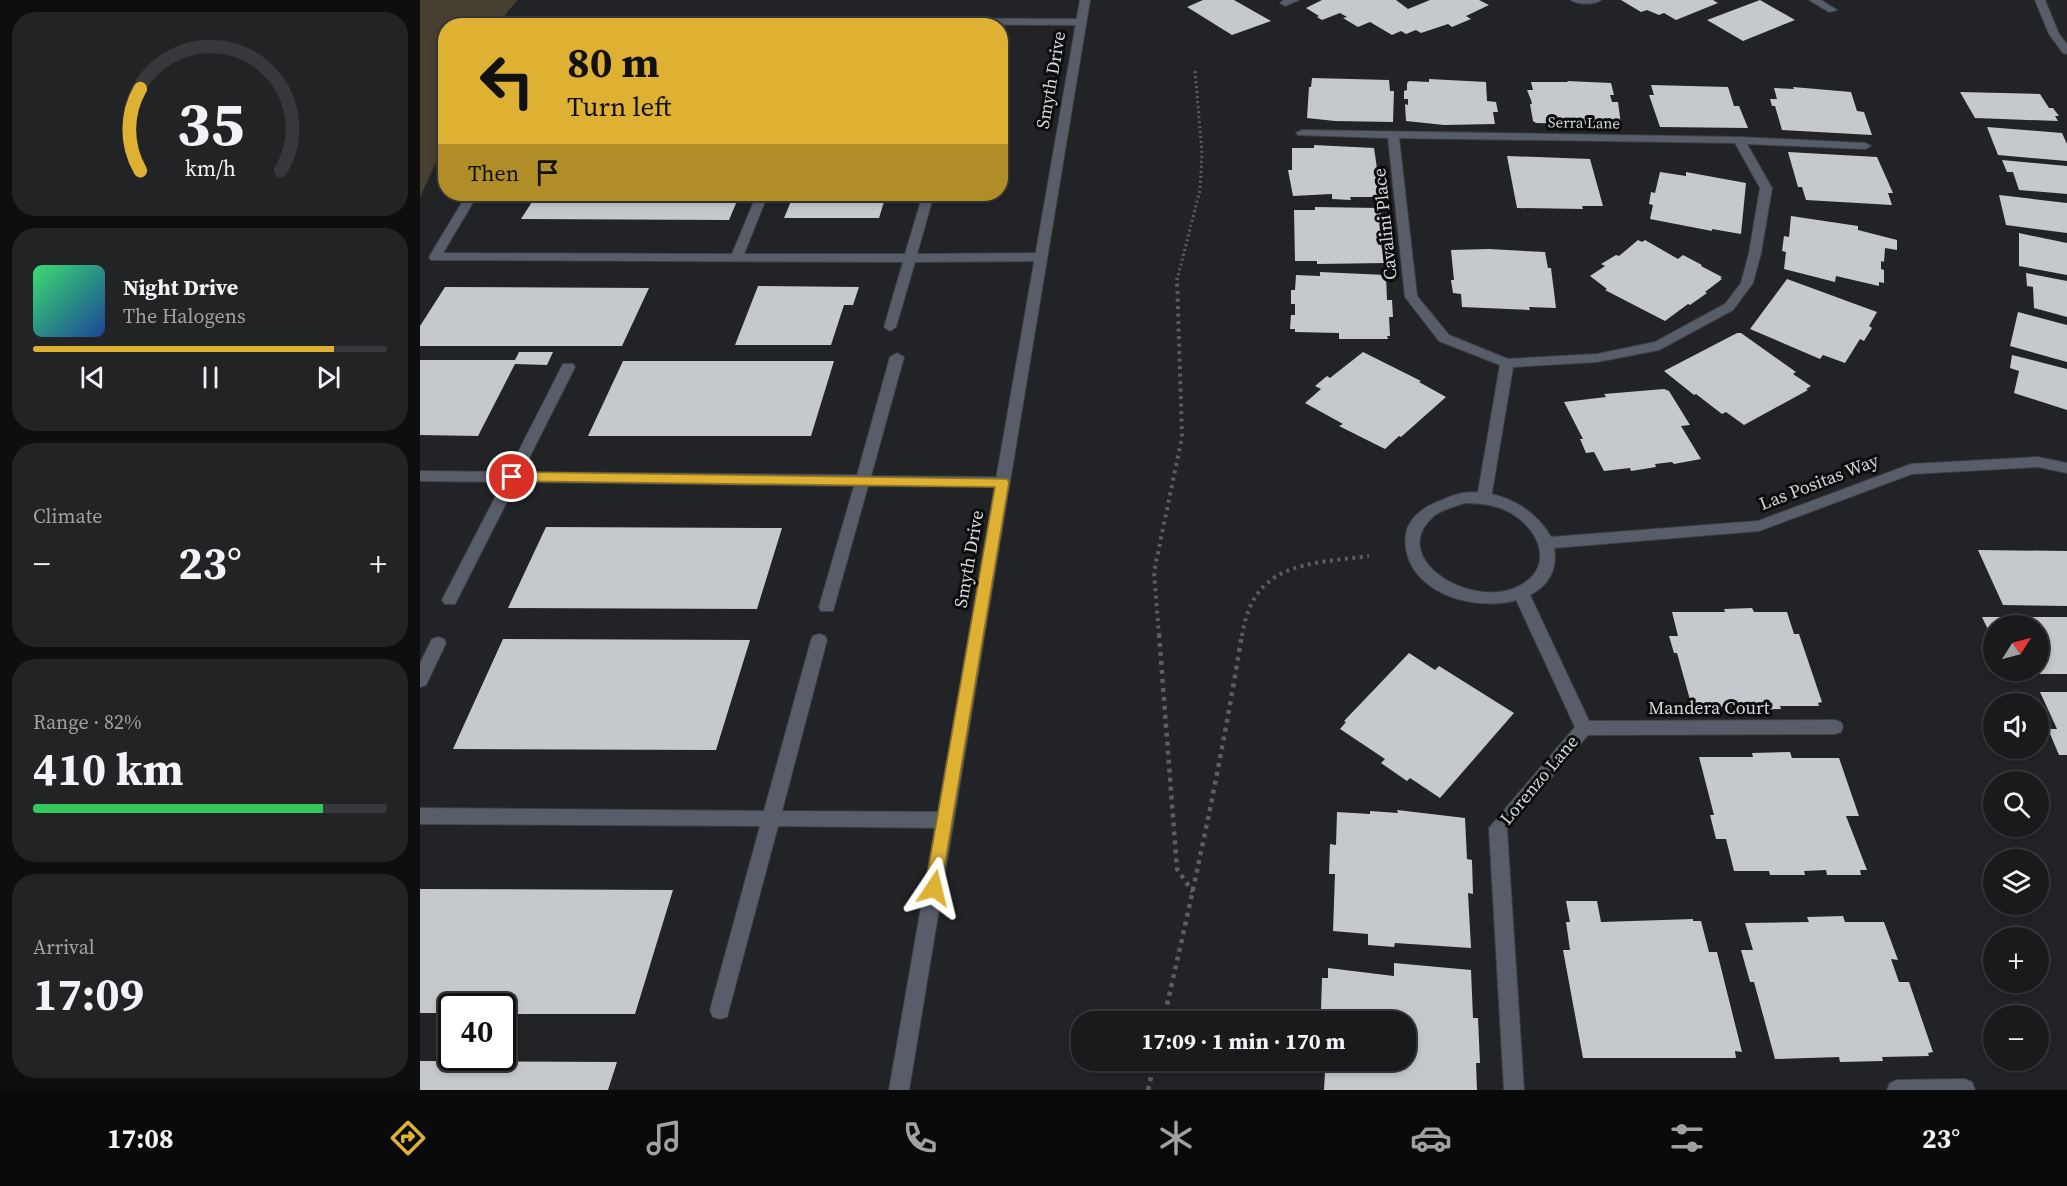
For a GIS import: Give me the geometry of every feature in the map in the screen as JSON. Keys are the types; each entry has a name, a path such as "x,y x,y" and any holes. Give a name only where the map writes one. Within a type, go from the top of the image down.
{"street":[{"name":"Smyth Drive","path":"899,1090 1085,0"},
{"path":"1576,0 1596,0"},
{"path":"1814,0 1832,10"},
{"path":"2040,0 2054,34 2067,51"},
{"path":"1008,23 1081,22"},
{"name":"Serra Lane","path":"1302,133 1739,140 1865,146"},
{"name":"Cavalini Place","path":"1393,135 1411,297 1444,338 1507,363 1597,358 1659,346 1729,307 1747,284 1755,253 1766,188 1739,140"},
{"path":"468,201 435,257 1040,257"},
{"path":"736,258 760,201"},
{"path":"890,327 927,201"},
{"path":"827,607 897,357"},
{"path":"1484,498 1507,363"},
{"path":"450,600 568,367"},
{"name":"Las Positas Way","path":"1548,543 1759,526 1911,469 2038,462 2067,468"},
{"path":"420,476 1002,482"},
{"path":"1463,498 1484,498 1501,502 1531,518 1548,543 1549,558 1545,572 1535,584 1521,593 1500,599 1455,594 1436,583 1421,570 1413,554 1412,538 1417,523 1428,511 1444,502 1463,498"},
{"name":"Lorenzo Lane","path":"1514,1090 1498,828 1584,728 1521,593"},
{"path":"720,1010 819,640"},
{"path":"420,680 438,643"},
{"name":"Mandera Court","path":"1584,728 1835,727"},
{"path":"420,816 945,820"},
{"path":"1897,1090 1965,1089"}],"path":[{"path":"1193,892 1177,869 1154,572 1182,437 1177,274 1200,190 1202,153 1195,72"},
{"path":"1166,1011 1193,892 1230,708 1245,614 1256,594 1270,579 1288,570 1321,562 1369,556"},
{"path":"1148,1090 1152,1071"}],"shaded area":[{"path":"420,0 518,0 504,18 438,18 438,158 420,197"}],"building":[{"path":"1203,0 1234,0 1271,21 1232,35 1187,7"},
{"path":"1322,0 1396,0 1408,9 1430,0 1479,0 1489,5 1466,16 1471,19 1452,27 1448,24 1421,33 1416,30 1406,34 1401,31 1392,35 1370,22 1358,27 1343,18 1347,17 1340,13 1322,20 1306,8"},
{"path":"1621,0 1713,0 1718,3 1676,20 1664,13 1659,15 1647,10 1641,12"},
{"path":"1760,0 1795,20 1743,41 1707,20"},
{"path":"1312,78 1389,80 1390,91 1394,91 1393,122 1307,118 1309,87 1311,87"},
{"path":"1429,79 1486,82 1487,101 1496,102 1498,112 1493,112 1495,124 1444,125 1406,121 1405,104 1408,105 1408,99 1404,99 1404,91 1407,90 1407,83 1409,81 1429,82"},
{"path":"1531,82 1611,83 1614,95 1610,95 1612,102 1618,102 1621,125 1536,123 1533,121 1530,104 1532,104 1527,90 1533,90"},
{"path":"1651,85 1728,87 1734,106 1739,106 1748,128 1660,127 1649,95 1654,95"},
{"path":"1793,87 1851,92 1857,111 1864,112 1872,135 1782,130 1775,106 1772,106 1770,99 1777,99 1774,88 1794,89"},
{"path":"1960,92 2040,94 2049,108 2053,108 2059,116 2055,116 2058,121 1975,118"},
{"path":"1987,127 2062,133 2067,144 2067,161 1998,155"},
{"path":"1314,145 1374,148 1379,182 1377,182 1378,197 1350,197 1351,200 1332,199 1332,194 1293,196 1288,170 1292,170 1292,148 1314,148"},
{"path":"1788,152 1877,157 1893,193 1888,193 1892,205 1806,200 1802,187 1798,187"},
{"path":"1507,156 1590,159 1603,206 1582,206 1583,209 1517,208"},
{"path":"2002,160 2067,166 2067,194 2019,190 2013,172 2007,172"},
{"path":"1660,172 1686,176 1686,172 1746,183 1741,234 1650,219 1653,205 1649,204 1651,192 1655,193"},
{"path":"1999,195 2067,203 2067,233 2006,225"},
{"path":"533,201 737,201 729,220 521,219"},
{"path":"791,201 884,202 879,218 784,218"},
{"path":"1315,207 1380,208 1386,263 1317,264 1317,261 1295,261 1294,210 1315,210"},
{"path":"1791,216 1858,226 1858,230 1897,240 1897,250 1885,248 1884,262 1881,261 1884,283 1879,282 1879,286 1836,276 1835,282 1784,269 1786,252 1782,251 1784,236 1789,237"},
{"path":"2019,233 2067,243 2067,275 2019,266"},
{"path":"1638,240 1642,242 1645,240 1678,259 1683,255 1722,279 1705,292 1707,293 1665,321 1605,290 1607,289 1590,276 1605,266 1601,264 1616,255 1619,256"},
{"path":"1489,249 1545,252 1548,268 1551,268 1556,308 1529,307 1530,310 1462,307 1461,294 1453,293 1451,250"},
{"path":"1320,272 1386,275 1387,300 1392,300 1393,317 1389,317 1390,336 1387,336 1388,339 1339,339 1339,333 1295,332 1295,329 1290,329 1291,315 1295,315 1295,304 1291,304 1291,290 1295,290 1296,275 1320,276"},
{"path":"2026,273 2067,281 2067,317 2034,308 2033,287 2027,286"},
{"path":"1787,279 1877,312 1869,326 1872,328 1864,341 1860,339 1845,363 1823,355 1820,359 1750,329"},
{"path":"758,286 859,287 853,305 844,305 831,345 735,345"},
{"path":"445,287 649,288 622,346 420,346 420,326"},
{"path":"2018,312 2067,325 2067,362 2010,346"},
{"path":"1741,333 1796,372 1793,374 1811,386 1806,389 1808,390 1744,425 1726,412 1722,414 1664,371"},
{"path":"519,352 553,352 547,365 515,364 478,436 420,435 420,360 515,360"},
{"path":"1363,352 1421,381 1419,382 1446,397 1385,449 1339,426 1343,424 1305,403 1321,389 1315,386 1327,376 1330,378"},
{"path":"2012,355 2067,369 2067,410 2014,393 2019,371 2010,368"},
{"path":"623,361 834,361 811,436 588,436"},
{"path":"1664,389 1669,391 1690,425 1681,426 1701,459 1674,464 1672,462 1655,464 1656,467 1631,471 1630,468 1604,471 1594,452 1586,453 1580,439 1583,439 1564,402 1606,397 1604,394"},
{"path":"546,527 782,528 757,609 508,608"},
{"path":"1978,550 2067,551 2067,606 2003,605"},
{"path":"1752,608 1754,612 1787,612 1794,634 1799,634 1822,702 1818,703 1819,706 1780,706 1781,709 1746,710 1745,707 1692,707 1677,653 1674,653 1669,636 1678,636 1672,612 1725,612 1724,609"},
{"path":"2049,617 2067,617 2067,674 2049,674"},
{"path":"503,639 750,640 716,750 453,749"},
{"path":"1409,653 1435,670 1439,666 1514,713 1440,798 1410,778 1407,781 1381,763 1385,759 1340,729 1346,722 1344,721"},
{"path":"2067,692 2067,755 2059,755 2049,731 2049,729 2057,729 2049,712 2049,693 2040,693"},
{"path":"1790,752 1792,758 1839,758 1859,816 1846,816 1867,870 1860,870 1861,875 1827,875 1826,870 1804,871 1805,875 1770,875 1769,871 1734,871 1726,839 1716,839 1710,815 1714,815 1699,757 1753,757 1752,753"},
{"path":"1397,810 1465,818 1467,859 1472,860 1473,894 1468,893 1471,948 1395,943 1394,947 1368,945 1368,934 1333,931 1335,874 1329,874 1330,844 1336,845 1337,812 1398,813"},
{"path":"420,889 673,890 635,1014 516,1014 516,993 438,993 438,1013 420,1013"},
{"path":"1566,901 1597,901 1601,922 1693,919 1693,921 1701,921 1709,952 1717,952 1742,1052 1735,1051 1736,1058 1583,1058 1563,950 1570,950 1566,922 1570,922"},
{"path":"1843,916 1845,922 1884,922 1898,960 1891,959 1899,982 1909,982 1933,1052 1928,1053 1929,1056 1882,1057 1883,1061 1840,1062 1839,1057 1775,1059 1754,982 1750,982 1741,950 1753,950 1745,923 1809,922 1807,917"},
{"path":"1394,963 1471,970 1473,1018 1478,1018 1480,1063 1476,1063 1477,1090 1324,1090 1325,1072 1319,1071 1416,1071 1416,1011 1321,1010 1322,978 1328,978 1328,968 1394,976"},
{"path":"420,1061 438,1061 438,1071 516,1071 516,1061 617,1062 608,1090 420,1090"}],"route":[{"path":"512,477 1002,482 934,888"}]}
